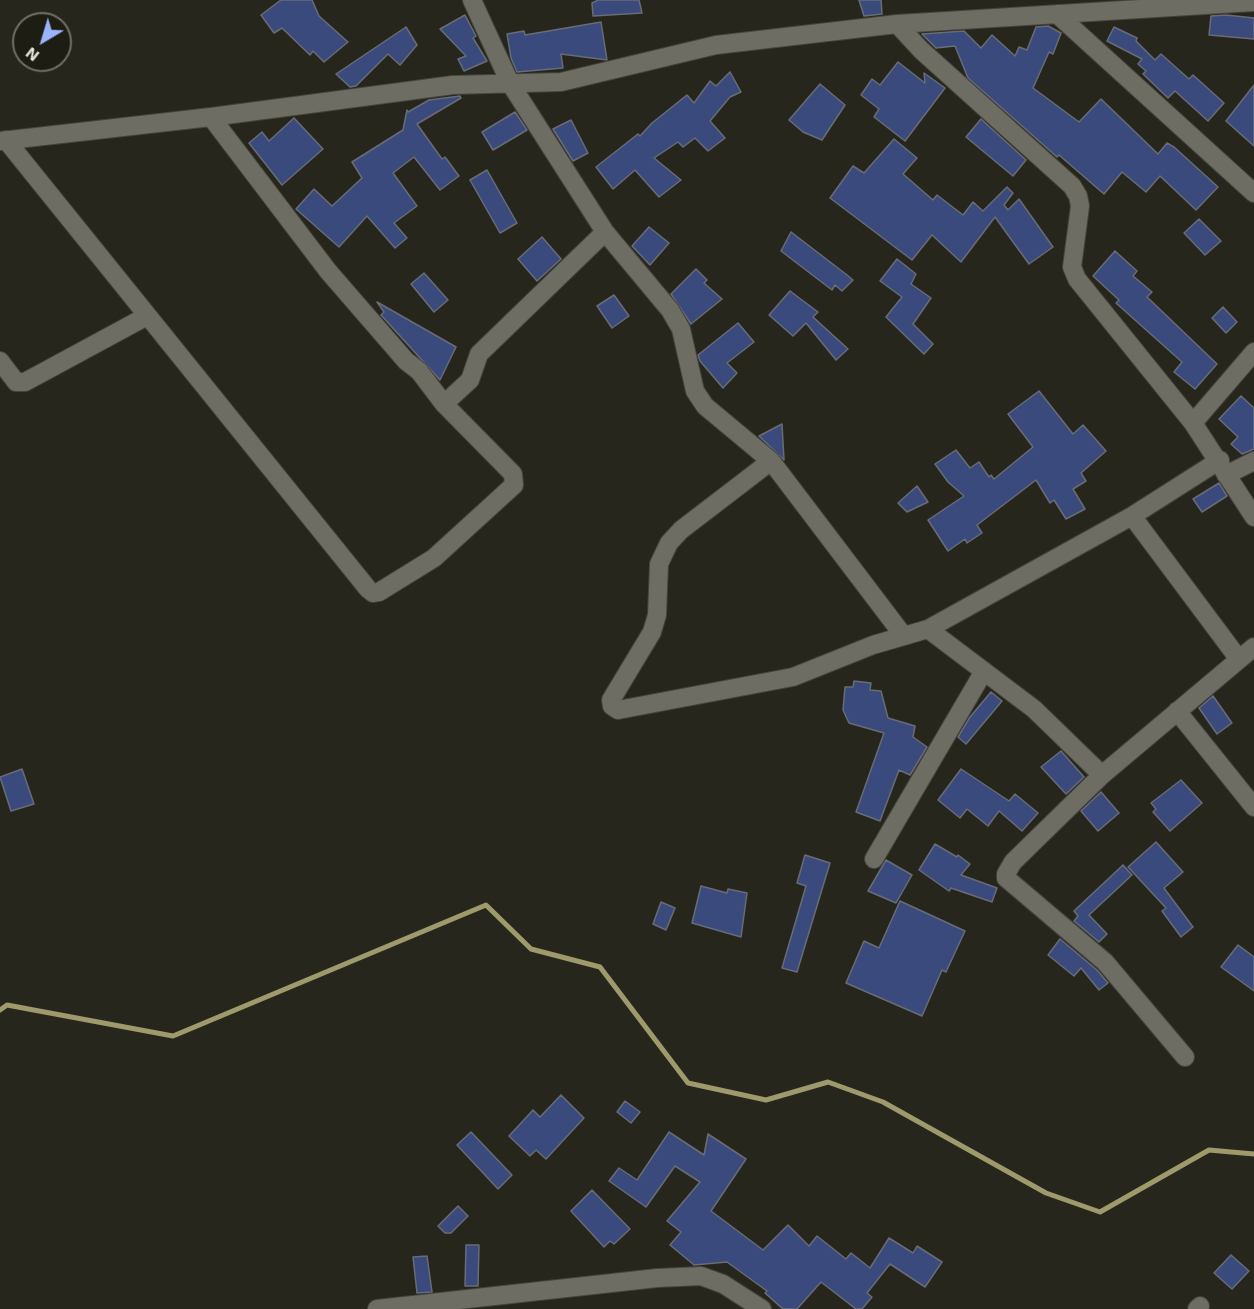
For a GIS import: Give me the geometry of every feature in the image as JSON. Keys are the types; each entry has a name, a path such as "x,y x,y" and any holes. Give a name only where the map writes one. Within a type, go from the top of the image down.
{"street":[{"path":"472,0 510,83 605,232 669,310 681,329 695,391 705,406 771,461 903,635"},
{"path":"3,140 211,117 453,85 561,82 716,45 897,24 1254,2"},
{"path":"1058,14 1254,193"},
{"path":"897,24 921,50 1072,186 1080,206 1072,267 1077,279 1193,423 1254,517"},
{"path":"3,140 373,593 379,592 434,558 514,485 513,474 444,404 419,371 406,361 328,271 211,117"},
{"path":"444,404 470,380 479,354 605,232"},
{"path":"0,361 16,382 25,382 147,316"},
{"path":"1193,423 1254,352"},
{"path":"771,461 681,530 669,543 659,564 657,615 652,632 611,700 612,706 618,710 793,677 903,635 928,629 1223,468 1254,461"},
{"path":"1132,516 1238,658"},
{"path":"928,629 1034,709 1102,775"},
{"path":"1185,1057 1105,962 1006,878 1013,861 1102,775 1238,658 1254,647"},
{"path":"874,859 984,671"},
{"path":"1177,711 1254,807"},
{"path":"377,1309 657,1278 701,1276 723,1284 762,1309"}],"building":[{"path":"281,0 312,0 319,16 348,42 324,62 313,51 310,55 282,28 274,33 261,15"},
{"path":"598,0 639,0 642,13 593,16 592,3"},
{"path":"859,0 881,0 882,14 864,16"},
{"path":"465,15 476,36 473,38 487,61 464,71 458,59 466,56 440,29"},
{"path":"1211,16 1254,18 1254,39 1209,35"},
{"path":"601,22 607,60 561,54 563,68 517,72 511,58 507,34 524,31 525,35"},
{"path":"1048,26 1061,33 1053,54 1049,52 1033,88 1079,122 1101,99 1158,154 1167,143 1174,147 1218,187 1196,210 1160,176 1146,192 1122,172 1104,194 1059,155 1057,157 968,78 955,46 936,48 922,34 964,31 981,48 992,35 1015,56 1019,47 1027,50 1036,27"},
{"path":"406,27 417,45 400,65 388,54 356,86 350,87 336,74"},
{"path":"1114,27 1137,38 1136,41 1155,60 1161,54 1189,79 1193,75 1224,103 1208,121 1175,91 1168,98 1143,74 1146,71 1138,64 1142,59 1107,41"},
{"path":"898,62 925,83 924,73 945,88 905,141 874,117 879,109 861,95 872,79 880,85"},
{"path":"730,72 741,92 730,97 710,121 725,138 708,151 695,138 683,147 678,142 654,158 681,180 659,197 635,170 613,189 596,167 638,134 640,136 652,123 687,95 694,103 710,81 716,86"},
{"path":"820,84 845,105 822,140 803,132 789,120"},
{"path":"1254,85 1254,146 1226,121"},
{"path":"460,96 461,98 417,124 442,159 445,157 459,176 440,190 414,157 393,173 417,206 394,223 407,238 395,248 367,216 339,247 296,209 314,189 332,206 362,178 352,162 403,130 407,110 408,112 429,100"},
{"path":"515,112 527,130 493,150 482,132"},
{"path":"294,118 323,149 282,185 249,143 262,132 269,141"},
{"path":"981,119 1026,160 1013,176 966,137"},
{"path":"571,120 588,153 573,161 553,129"},
{"path":"894,139 917,158 903,174 933,200 937,195 963,215 973,202 983,211 1007,187 1013,193 1004,205 1008,210 1019,199 1053,247 1029,264 995,217 961,262 932,235 912,260 830,198 853,166 864,173"},
{"path":"487,170 517,223 500,233 470,180"},
{"path":"1199,219 1221,241 1205,255 1184,233"},
{"path":"649,227 669,243 650,265 632,246"},
{"path":"791,232 853,280 842,291 835,285 832,290 781,251"},
{"path":"542,237 561,259 537,281 518,259"},
{"path":"1115,251 1137,271 1133,276 1152,292 1147,297 1217,364 1195,389 1174,372 1182,362 1116,303 1119,300 1093,276"},
{"path":"897,259 916,274 911,284 931,298 913,324 933,344 924,354 886,317 902,297 880,281"},
{"path":"696,269 707,280 704,283 722,299 691,324 671,294"},
{"path":"424,273 448,300 434,312 411,284"},
{"path":"790,291 818,312 813,317 848,349 836,360 806,323 793,336 769,315"},
{"path":"614,295 629,316 612,328 597,306"},
{"path":"377,302 456,347 440,380 381,315 384,312"},
{"path":"1223,307 1237,322 1226,333 1212,318"},
{"path":"738,323 754,342 727,363 737,373 723,388 700,361 698,355"},
{"path":"1039,391 1073,434 1083,425 1106,451 1081,473 1086,481 1073,489 1085,509 1066,519 1054,500 1050,503 1036,480 977,525 982,533 967,543 965,539 948,551 928,520 964,496 948,482 935,464 956,450 970,468 979,462 989,477 991,475 994,479 1033,447 1008,414"},
{"path":"1241,396 1254,408 1254,449 1242,454 1231,444 1238,437 1219,419"},
{"path":"782,424 784,460 759,436"},
{"path":"1219,483 1227,496 1202,512 1193,499"},
{"path":"917,486 928,502 907,512 898,503"},
{"path":"854,681 871,683 870,690 881,691 888,718 915,726 913,737 927,747 910,775 899,770 880,821 856,812 884,733 849,723 843,710 845,687 853,687"},
{"path":"991,692 1002,701 966,744 958,737 970,717"},
{"path":"1213,696 1232,723 1217,734 1199,708"},
{"path":"1061,751 1084,777 1066,794 1041,767"},
{"path":"22,769 34,804 11,811 0,777"},
{"path":"961,769 1009,801 1015,794 1038,813 1022,831 999,811 988,826 967,809 960,818 938,800"},
{"path":"1181,780 1202,803 1170,831 1153,812 1156,809 1151,803"},
{"path":"1101,792 1119,813 1098,831 1081,811"},
{"path":"1156,842 1183,872 1164,888 1193,927 1181,937 1162,911 1166,908 1128,867"},
{"path":"935,844 957,857 958,855 970,864 961,875 997,888 992,902 951,888 949,891 919,870"},
{"path":"805,855 830,863 797,972 782,968 806,886 797,883"},
{"path":"886,860 912,875 896,903 868,891"},
{"path":"1123,865 1132,875 1089,915 1107,934 1099,942 1074,921 1078,916 1074,911"},
{"path":"701,886 727,893 728,889 747,893 741,937 692,923"},
{"path":"900,901 965,931 946,972 942,970 922,1016 846,983 864,941 879,948"},
{"path":"661,902 675,908 666,930 653,924"},
{"path":"1060,939 1097,970 1108,983 1099,990 1081,968 1074,976 1048,955"},
{"path":"1238,945 1254,957 1254,991 1221,967"},
{"path":"561,1095 584,1118 546,1159 536,1150 530,1156 509,1136 533,1110 540,1117"},
{"path":"625,1101 640,1112 631,1123 617,1112"},
{"path":"471,1132 512,1175 498,1189 457,1145"},
{"path":"669,1132 704,1155 708,1134 746,1159 711,1211 763,1250 788,1225 809,1246 817,1236 846,1259 851,1253 870,1268 889,1238 913,1253 917,1246 942,1262 925,1287 890,1264 867,1293 872,1297 862,1309 856,1309 821,1282 797,1309 783,1309 765,1293 767,1291 727,1262 694,1265 670,1245 681,1232 667,1221 700,1182 675,1166 646,1207 609,1181 619,1168 637,1180"},
{"path":"592,1190 630,1229 614,1244 610,1241 604,1247 571,1211"},
{"path":"458,1206 468,1216 451,1233 445,1233 438,1226"},
{"path":"466,1245 479,1245 478,1286 465,1286"},
{"path":"1231,1255 1249,1271 1232,1289 1214,1273"},
{"path":"427,1256 432,1292 417,1293 413,1257"}],"waterway":[{"path":"0,1010 7,1005 173,1036 486,905 531,949 600,967 688,1083 766,1100 828,1082 883,1102 1046,1193 1100,1212 1209,1150 1254,1154"}]}
